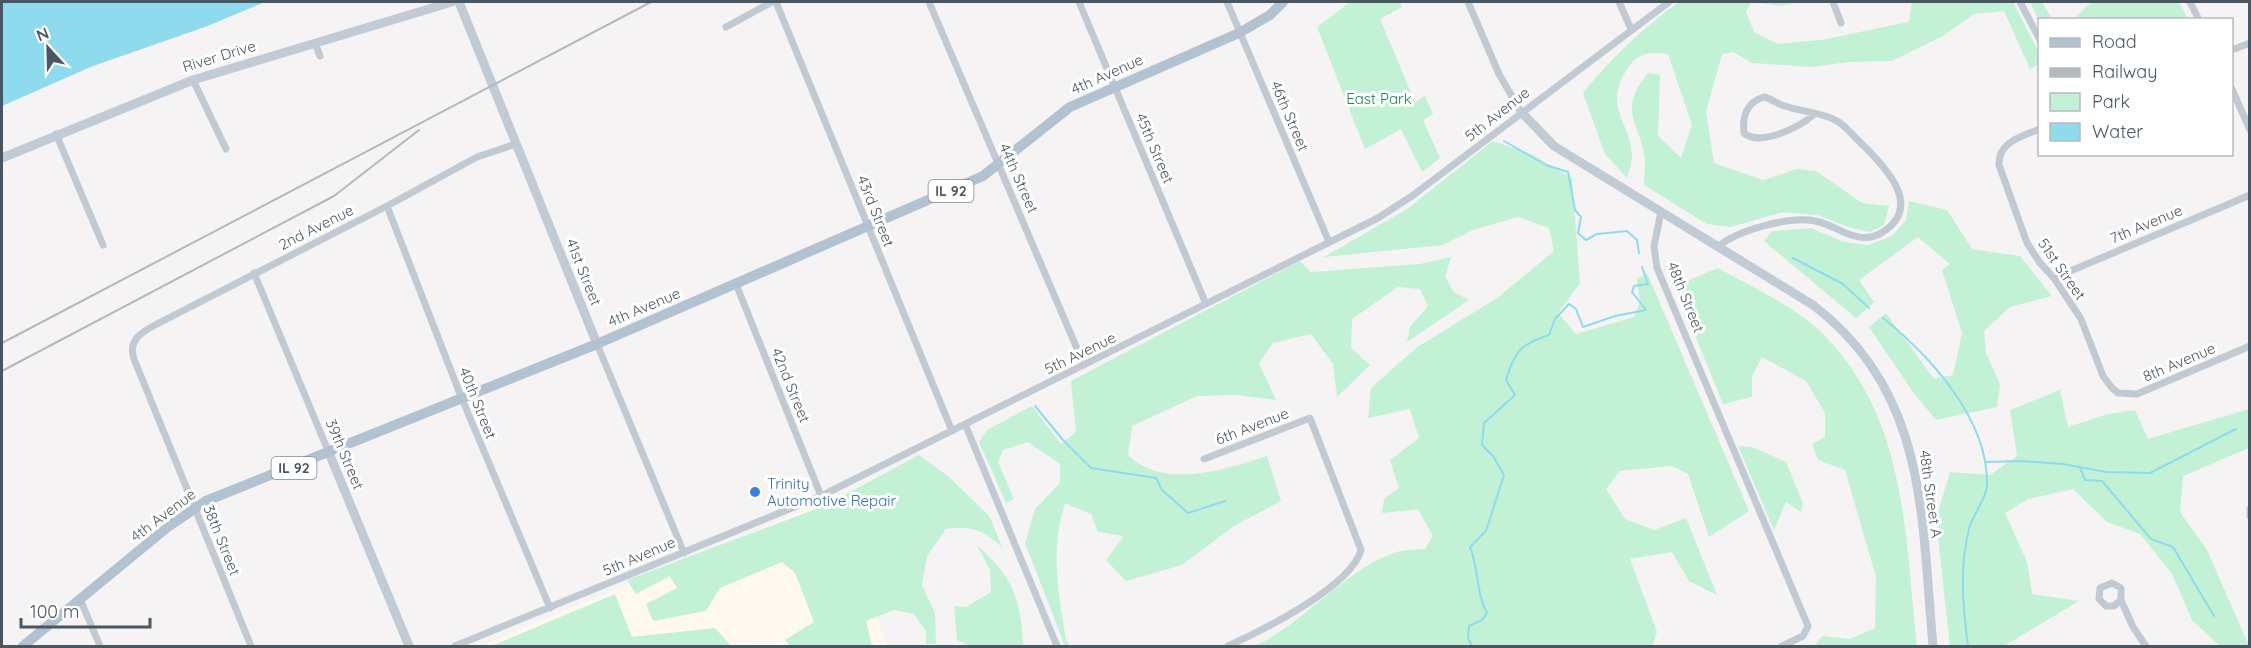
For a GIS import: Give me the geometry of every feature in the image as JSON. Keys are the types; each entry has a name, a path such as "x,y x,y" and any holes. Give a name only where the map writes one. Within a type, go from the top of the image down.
{"main road":[{"name":"4th Avenue","path":"23,646 169,526 206,501 597,344 983,176 1070,107 1239,33 1270,15 1283,2"}],"street":[{"name":"River Drive","path":"2,158 56,134 193,80 452,2"},
{"name":"41st Street","path":"459,2 684,552"},
{"path":"726,27 774,2"},
{"name":"43rd Street","path":"774,2 952,431"},
{"name":"44th Street","path":"929,2 1084,366"},
{"name":"45th Street","path":"1079,2 1206,304"},
{"name":"46th Street","path":"1227,2 1329,242"},
{"path":"1468,2 1499,74 1521,112 1554,146 1661,212"},
{"path":"1619,2 1630,29"},
{"name":"5th Avenue","path":"455,646 821,496 1395,208 1630,29 1669,2"},
{"path":"1833,2 1841,23"},
{"path":"2020,2 2038,36"},
{"path":"2190,2 2198,18"},
{"path":"315,43 320,56"},
{"path":"2233,50 2250,43"},
{"path":"193,80 226,149"},
{"path":"2233,91 2250,130"},
{"path":"1719,246 1748,231 1782,221 1814,220 1840,232 1866,237 1883,232 1898,218 1898,189 1887,171 1837,121 1764,97 1752,102 1747,108 1744,133 1749,137 1765,138 1813,115"},
{"name":"51st Street","path":"2038,130 2007,144 2000,153 2001,172 2027,243 2081,319 2103,376 2118,393"},
{"path":"56,134 103,245"},
{"name":"2nd Avenue","path":"133,343 145,330 387,206 477,156 516,144"},
{"name":"7th Avenue","path":"2054,278 2250,195"},
{"name":"40th Street","path":"387,206 462,399 550,608"},
{"name":"48th Street A","path":"1661,212 1719,246 1834,321 1859,347 1883,381 1900,417 1916,475 1933,646"},
{"name":"48th Street","path":"1661,212 1654,246 1657,267 1802,609 1807,630 1803,636 1782,646"},
{"name":"39th Street","path":"254,273 409,646"},
{"name":"42nd Street","path":"736,284 821,496"},
{"name":"38th Street","path":"133,343 134,360 252,646"},
{"name":"8th Avenue","path":"2118,393 2131,396 2152,390 2249,347"},
{"name":"6th Avenue","path":"1204,459 1311,417 1361,550 1355,561 1296,612 1228,646"},
{"path":"965,424 1058,646"},
{"path":"2250,509 2250,516"},
{"path":"80,599 100,646"},
{"path":"2121,600 2133,627 2146,646"}],"shaded area":[{"path":"828,500 888,646 489,646 488,643"}],"green space":[{"name":"East Park","path":"1350,2 1400,2 1402,7 1380,19 1415,102 1425,96 1433,114 1423,120 1440,158 1422,172 1401,129 1365,149 1317,27"},
{"path":"1679,2 1751,2 1746,12 1754,32 1778,44 1821,40 1909,22 1912,2 2013,2 2038,51 2038,65 2030,69 2004,11 1974,14 1943,36 1892,61 1848,62 1813,67 1752,63 1733,52 1722,54 1706,112 1714,163 1763,180 1797,169 1816,171 1862,203 1889,206 1884,225 1870,232 1851,228 1817,215 1783,212 1731,227 1707,224 1644,185 1643,147 1632,108 1633,98 1648,73 1660,75 1658,136 1681,158 1692,125 1668,54 1651,53 1636,59 1628,68 1617,93 1619,113 1632,155 1627,178 1605,154 1583,93 1628,44"},
{"path":"1751,2 1800,2 1781,6"},
{"path":"2030,2 2042,2 2051,18 2038,18"},
{"path":"2091,2 2179,2 2187,18 2075,18"},
{"path":"1493,141 1531,154 1572,178 1580,283 1558,313 1576,334 1634,317 1640,302 1637,279 1647,273 1749,511 1709,537 1688,474 1672,466 1620,471 1606,489 1625,519 1654,530 1686,518 1717,595 1689,581 1672,552 1630,559 1657,632 1652,646 1255,646 1292,623 1360,570 1397,552 1425,549 1433,536 1418,509 1382,513 1384,499 1399,488 1390,460 1419,438 1410,409 1368,418 1371,388 1416,348 1497,298 1554,251 1549,228 1518,217 1473,230 1443,245 1324,257 1407,209"},
{"path":"1909,201 1947,210 1972,249 2020,256 2052,296 2010,307 1984,331 1986,353 2000,384 1997,407 1936,420 1913,392 1869,327 1886,313 1934,379 1953,375 1962,333 1942,270 1950,264 1918,237 1859,280 1874,302 1856,318 1764,241 1772,231 1811,228 1844,242 1868,245 1892,236 1906,220"},
{"path":"1451,257 1445,277 1454,292 1469,300 1407,342 1410,327 1428,306 1420,289 1398,287 1352,319 1351,348 1370,365 1337,397 1333,364 1311,334 1273,343 1259,363 1276,400 1237,395 1197,396 1132,426 1128,455 1143,466 1159,472 1195,474 1232,467 1267,456 1281,501 1234,526 1182,565 1126,581 1106,560 1124,536 1098,532 1091,514 1065,503 1058,538 1057,571 1066,640 1070,646 1065,646 1025,543 1035,509 1060,483 1060,464 1028,442 1003,450 998,462 1014,499 1006,503 979,442 987,430 1032,406 1061,444 1076,432 1071,381 1300,261 1311,272 1420,264"},
{"path":"1718,268 1775,299 1815,326 1853,370 1873,405 1887,443 1897,482 1904,522 1917,646 1815,646 1822,636 1850,639 1875,628 1876,577 1845,470 1818,460 1812,444 1825,437 1825,413 1806,381 1762,357 1752,376 1752,397 1723,404 1675,286"},
{"path":"2060,390 2068,427 2108,414 2135,410 2148,439 2249,409 2249,448 2183,476 2180,512 2207,550 2249,646 2220,646 2192,620 2172,574 2140,534 2107,522 2073,489 2028,499 2005,513 2027,562 2032,594 2079,601 2004,646 1950,646 1936,519 1950,472 1990,475 2017,456 2010,410"},
{"path":"1738,446 1752,447 1786,462 1803,503 1801,512 1786,502 1774,530"},
{"path":"919,455 949,477 990,517 1002,547 977,530 946,529 927,556 922,585 935,613 936,644 926,644 926,631 914,614 894,610 866,621 872,646 790,646 785,640 814,622 795,573 782,562 720,588 706,611 653,621 646,604 677,588 670,576 636,594 627,580 824,506"},
{"path":"977,545 999,568 1013,590 1020,615 1023,646 970,646 957,640 954,606 966,607 991,592 990,570"},
{"path":"615,594 632,637 715,628 731,646 494,645"}],"water":[{"path":"2,2 265,2 205,27 93,66 2,106"}],"waterway":[{"path":"1504,141 1546,165 1568,172 1575,210 1581,217 1578,233 1586,240 1597,234 1627,231 1637,240 1639,253"},
{"path":"1793,258 1843,284 1869,308"},
{"path":"1472,646 1468,638 1469,626 1482,620 1487,613 1483,606 1470,547 1486,531 1504,475 1493,456 1482,445 1484,423 1515,395 1506,380 1516,355 1531,342 1549,335 1555,319 1569,304 1576,309 1583,327 1615,316 1646,310 1632,292 1634,286 1648,284 1642,267"},
{"path":"1883,318 1919,351 1953,390 1977,435 1984,458 1987,488 1969,529 1964,559 1963,602 1968,646"},
{"path":"1035,406 1063,440 1091,468 1156,478 1162,490 1188,513 1225,501"},
{"path":"1986,462 2022,461 2063,464 2106,472 2150,473 2236,429"},
{"path":"2080,468 2085,480 2102,481 2151,539 2173,547 2214,616"}],"railway":[{"path":"2,343 651,2"},
{"path":"2,371 334,196 419,130"}],"place":[{"name":"Trinity Automotive Repair","path":"755,492"}]}
